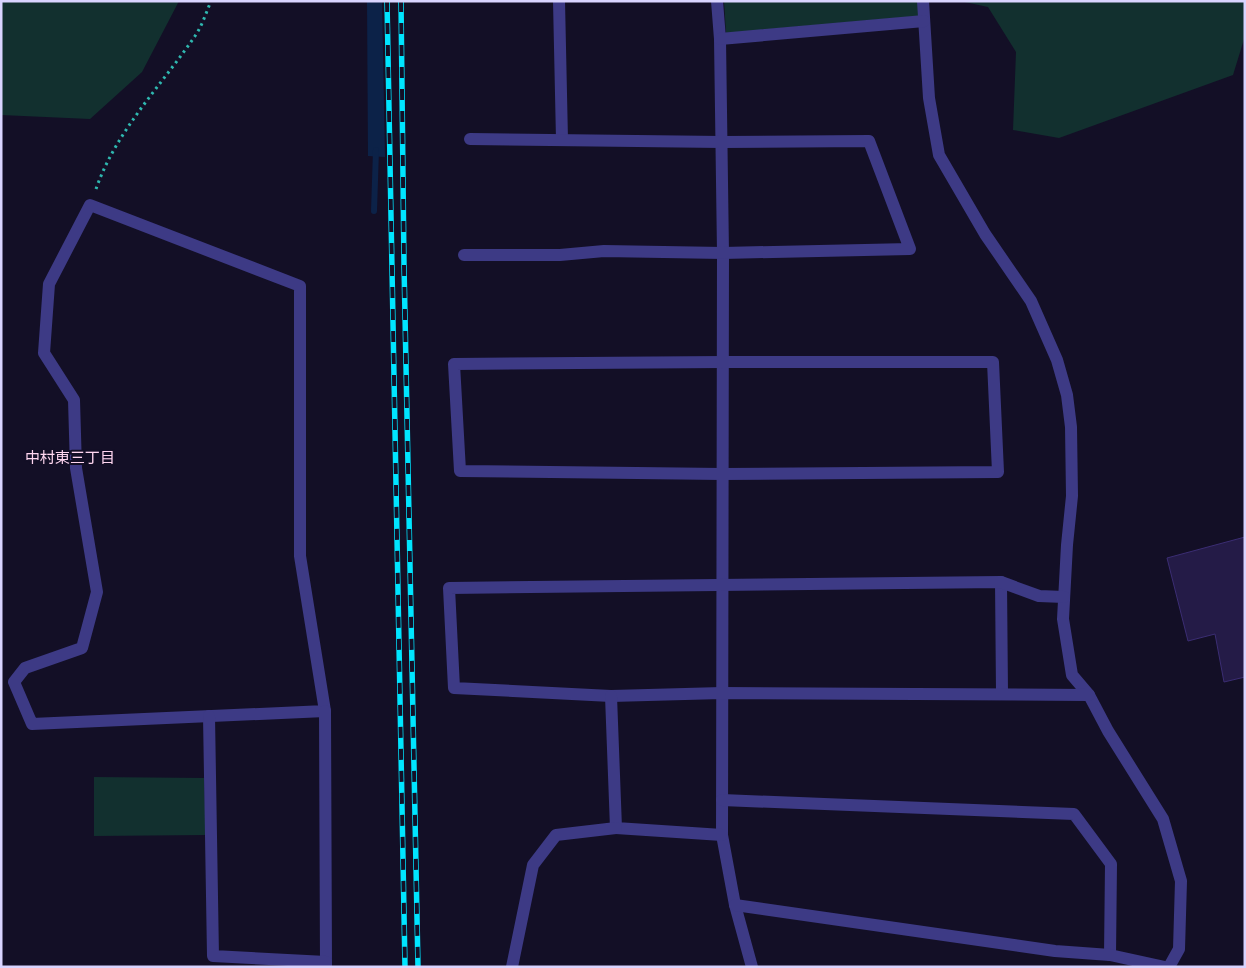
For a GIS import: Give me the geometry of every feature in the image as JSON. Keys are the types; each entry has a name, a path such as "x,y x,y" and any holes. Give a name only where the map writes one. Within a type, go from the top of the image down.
{"street":[{"path":"559,1 562,140"},
{"path":"717,1 720,39 722,142 724,362 722,474 722,834 735,906 752,967"},
{"path":"923,1 929,98 939,155 985,234 1031,301 1057,360 1067,395 1071,427 1072,496 1063,619 1072,675 1089,695 1108,731 1163,819 1181,881 1179,949 1169,967"},
{"path":"720,39 924,21"},
{"path":"464,256 560,255 604,251 723,254 910,249 869,141 722,142 470,139"},
{"path":"209,716 213,956 326,964 325,711 300,556 300,286 90,205 49,284 44,353 74,400 76,468 97,592 82,648 25,668 14,682 32,724 209,716 325,711"},
{"path":"724,362 993,362 998,472 722,474 460,471 454,364 724,362"},
{"path":"1064,597 1039,596 1001,582 449,588 454,688 611,696 722,693 1089,695"},
{"path":"1001,582 1002,694"},
{"path":"611,696 616,828"},
{"path":"722,800 1074,814 1111,864 1110,956"},
{"path":"512,967 533,865 556,836 616,828 722,834"},
{"path":"735,906 1055,951 1110,956 1165,967"}],"path":[{"path":"90,205 104,166 139,112 196,34 211,1"}],"green space":[{"path":"1,1 179,1 142,72 90,119 1,115"},
{"path":"724,1 918,1 919,16 726,33"},
{"path":"960,1 1245,1 1245,36 1233,75 1059,138 1013,130 1016,52 988,7"},
{"path":"94,777 204,778 206,835 94,836"}],"water":[{"path":"367,1 382,1 385,157 368,156"}],"building":[{"path":"1245,537 1245,677 1224,682 1215,634 1188,641 1167,558"}],"waterway":[{"path":"374,211 376,150"}],"railway":[{"path":"387,1 405,967"},
{"path":"401,1 404,265 418,967"}],"district":[{"name":"中村東三丁目","path":"70,458"}]}
